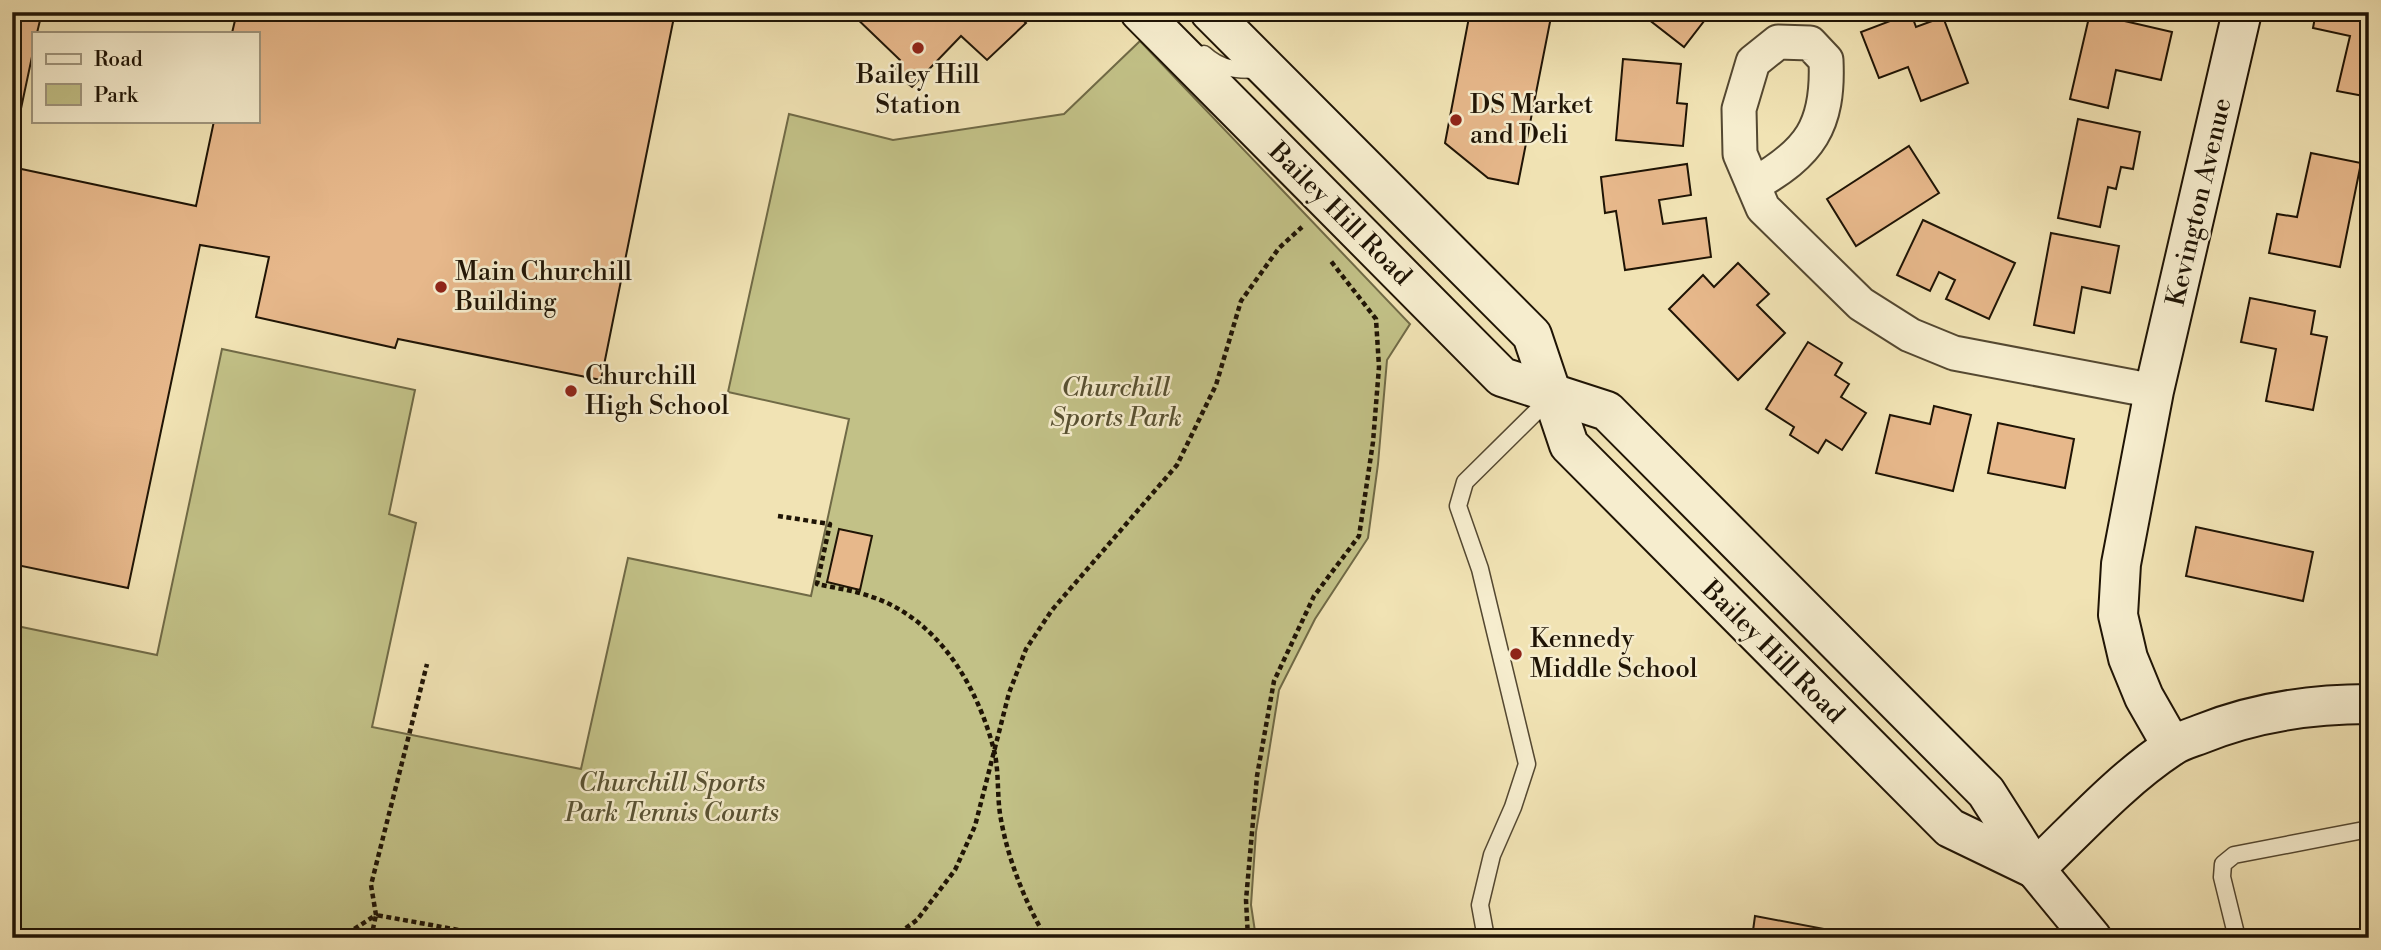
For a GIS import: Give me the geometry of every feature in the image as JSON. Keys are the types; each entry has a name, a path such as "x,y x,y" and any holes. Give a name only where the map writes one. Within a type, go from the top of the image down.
{"main road":[{"name":"Bailey Hill Road","path":"1210,12 1532,335 1569,445 1950,828 2035,869"},
{"name":"Kevington Avenue","path":"2172,746 2134,671 2118,615 2121,564 2154,391 2242,12"},
{"name":"Bailey Hill Road","path":"1149,13 1274,148 1315,222 1502,377 1607,411 1986,792 2035,869 2092,938"},
{"path":"1274,148 1321,149 1336,141"},
{"path":"2035,869 2105,802 2172,746 2217,727 2273,711 2326,704 2369,704"}],"street":[{"path":"1753,185 1763,208 1861,304 1910,335 1954,353 2154,391"}],"lane":[{"path":"1149,13 1214,64 1230,69 1266,70"},
{"path":"1486,938 1480,905 1492,855 1513,807 1527,764 1480,569 1458,506 1465,482 1554,394"},
{"path":"2238,938 2222,877 2223,864 2234,855 2369,830"}],"path":[{"path":"892,938 917,920 955,870 975,827 1009,693 1026,649 1052,610 1177,465 1216,385 1241,302 1279,248 1315,222"},
{"path":"1248,938 1246,900 1257,776 1274,681 1314,596 1359,536 1373,442 1379,367 1376,319 1327,257"},
{"path":"778,516 830,524 817,584 871,596 923,624 956,662 978,701 995,752 1000,814 1014,870 1046,938"},
{"path":"371,938 376,915 371,885 427,664"},
{"path":"340,938 376,915 503,938"}],"green space":[{"name":"Churchill Sports Park","path":"1140,41 1410,324 1387,360 1368,538 1315,619 1279,690 1256,832 1251,905 1256,938 12,938 12,625 157,655 222,349 415,390 389,514 416,523 372,727 581,769 628,558 811,596 849,419 728,392 789,114 893,140 1064,114"}],"building":[{"path":"12,12 42,12 37,32 32,32 32,57 12,151"},
{"name":"Main Churchill Building","path":"237,12 675,12 601,380 398,339 395,348 256,317 269,257 200,245 128,588 12,564 12,167 196,206 214,122 259,122 259,32 232,32"},
{"name":"Bailey Hill Station","path":"850,12 1015,12 1026,23 987,60 961,36 912,87 895,73 900,60"},
{"path":"1470,12 1552,12 1518,184 1488,178 1445,143"},
{"path":"1653,12 1711,12 1684,47 1648,19"},
{"path":"2316,12 2369,12 2369,97 2337,91 2350,36 2313,28"},
{"path":"1911,13 1916,27 1943,17 1968,83 1921,101 1908,67 1879,78 1861,32"},
{"path":"2090,13 2172,32 2161,80 2116,70 2108,108 2070,99"},
{"path":"1623,59 1681,64 1677,103 1687,104 1683,146 1616,140"},
{"path":"2078,119 2140,132 2133,169 2121,167 2116,189 2108,187 2100,227 2058,218"},
{"path":"1909,146 1939,193 1856,246 1827,199"},
{"path":"2311,153 2361,163 2340,267 2269,253 2277,214 2297,217"},
{"path":"1687,164 1691,195 1659,200 1663,224 1706,218 1711,257 1625,270 1616,211 1605,213 1601,177"},
{"path":"1923,220 2015,263 1989,319 1946,299 1955,280 1939,272 1930,291 1897,275"},
{"path":"2051,233 2119,246 2110,293 2082,287 2074,333 2034,325"},
{"path":"1738,263 1769,294 1757,305 1785,333 1738,380 1669,309 1703,275 1714,287"},
{"path":"2250,298 2315,311 2311,334 2327,337 2313,410 2266,401 2276,349 2241,342"},
{"path":"1808,342 1842,363 1835,375 1849,384 1841,397 1866,413 1842,450 1826,440 1818,453 1790,435 1794,427 1766,409"},
{"path":"1934,406 1971,415 1953,491 1876,473 1890,415 1930,424"},
{"path":"1998,423 2074,439 2065,488 1988,473"},
{"path":"2196,527 2313,552 2303,601 2186,576"},
{"path":"839,529 872,536 860,590 827,582"},
{"path":"1755,916 1840,932 1839,938 1752,938"}],"place":[{"name":"Bailey Hill Station","path":"918,48"},
{"name":"DS Market and Deli","path":"1456,120"},
{"name":"Main Churchill Building","path":"441,287"},
{"name":"Churchill High School","path":"571,391"},
{"name":"Kennedy Middle School","path":"1516,654"}],"park label":[{"name":"Churchill Sports Park Tennis Courts","path":"672,798"}]}
